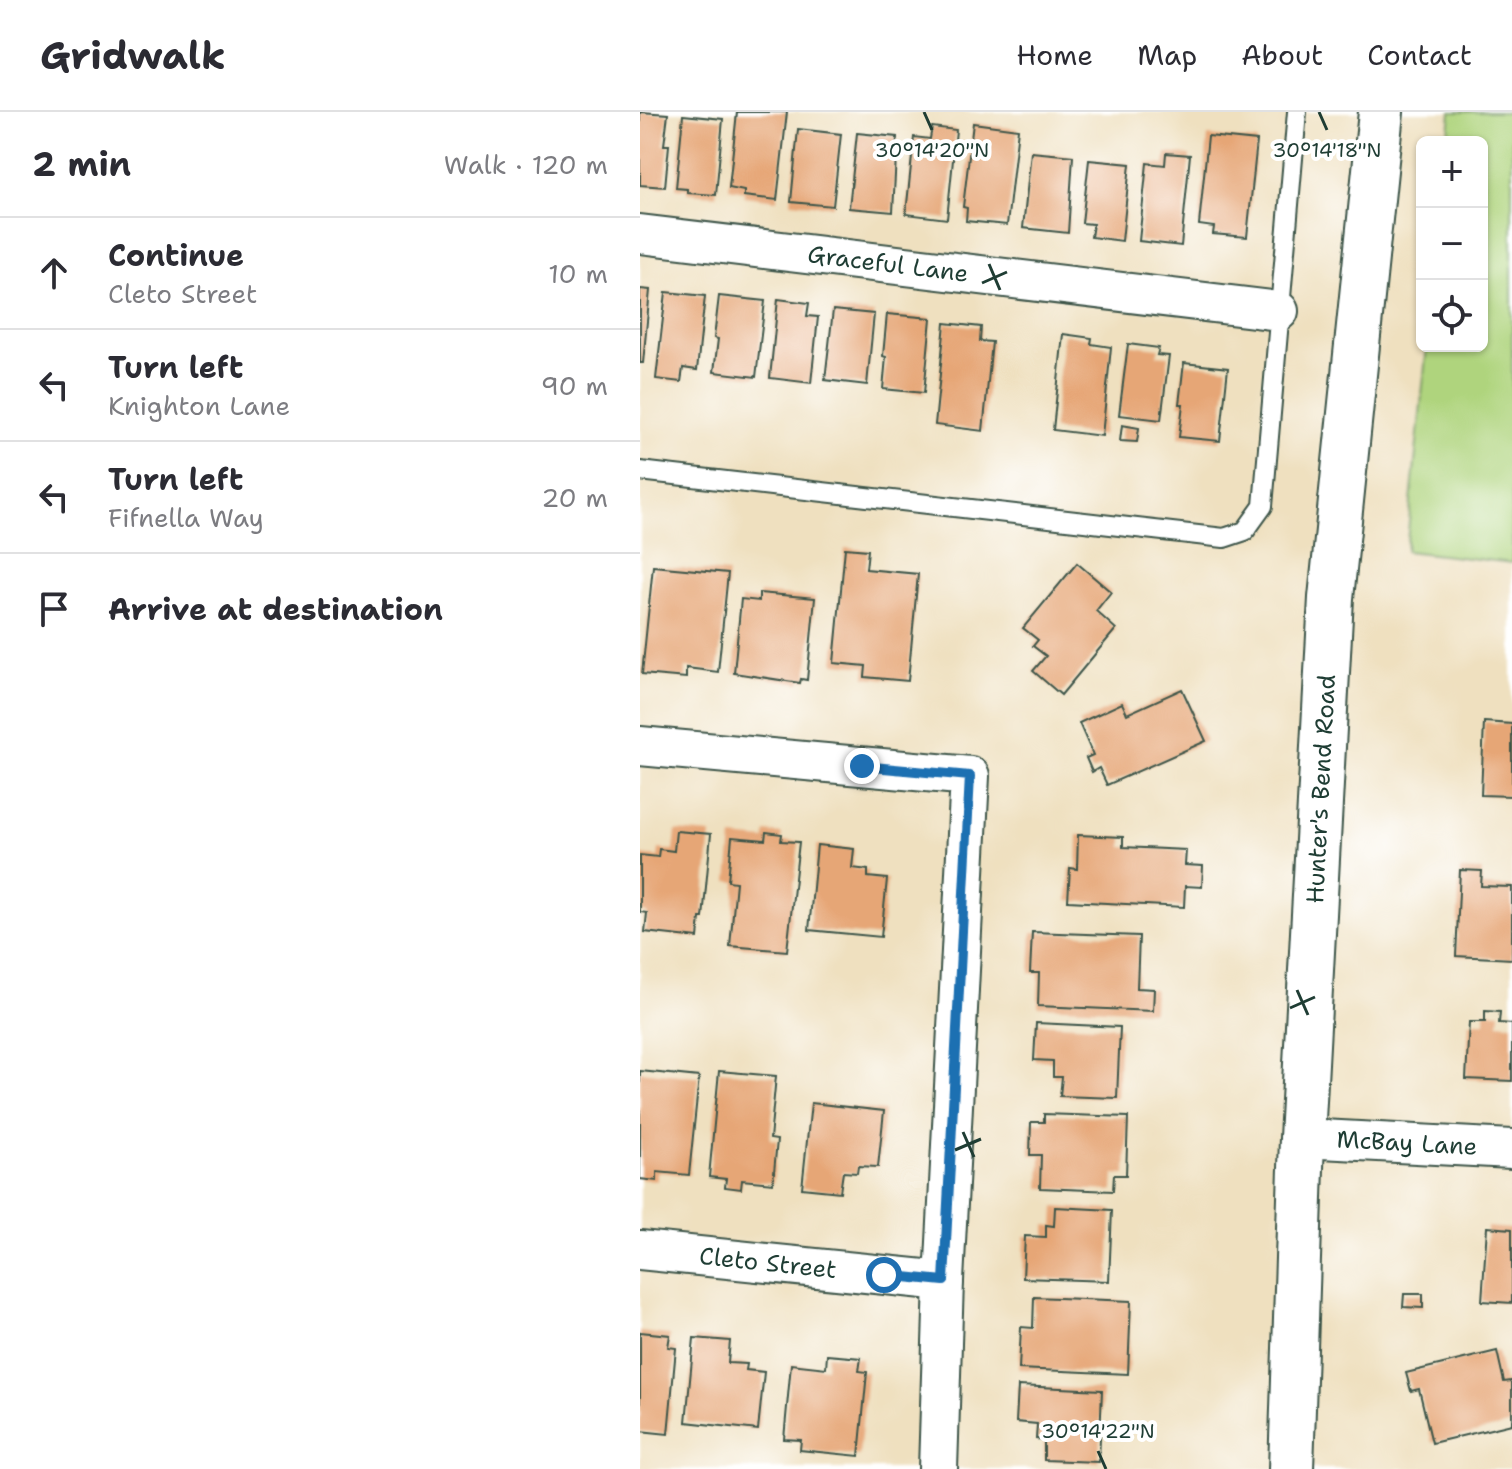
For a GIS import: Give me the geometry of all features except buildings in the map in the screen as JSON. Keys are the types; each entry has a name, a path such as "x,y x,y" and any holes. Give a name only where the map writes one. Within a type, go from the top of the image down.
{"street":[{"name":"Hunter's Bend Road","path":"1291,1469 1302,1138 1331,598 1381,112"},
{"name":"Graceful Lane","path":"640,234 1279,311"},
{"path":"640,746 970,776 944,1281 938,1469"},
{"name":"McBay Lane","path":"1302,1138 1512,1149"},
{"name":"Cleto Street","path":"640,1250 944,1281"}],"lane":[{"path":"640,471 1224,538 1245,531 1263,506 1297,112"}],"green space":[{"path":"1451,112 1512,112 1512,563 1406,551 1426,352 1488,352 1488,136 1449,136"}],"route":[{"path":"862,766 970,776 944,1281 884,1275"}]}
